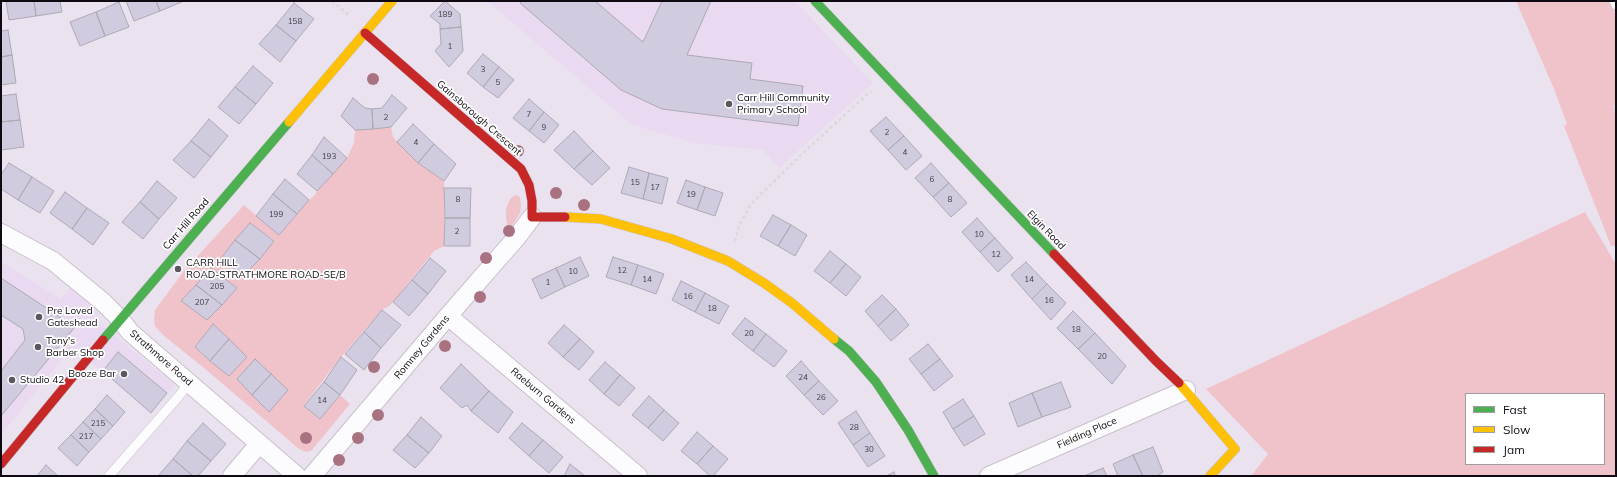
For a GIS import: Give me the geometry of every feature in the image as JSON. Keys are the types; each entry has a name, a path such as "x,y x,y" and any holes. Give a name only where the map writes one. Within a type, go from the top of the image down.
{"street":[{"name":"Carr Hill Road","path":"1,464 4,453 392,1"},
{"name":"Elgin Road","path":"815,1 1156,361 1186,390 1235,449 1210,476"},
{"name":"Gainsborough Crescent","path":"365,34 521,169 529,185 532,201 532,217"},
{"path":"532,217 556,216 601,219 672,239 728,261 764,283 792,303 849,351 876,382 908,430 934,476"},
{"name":"Romney Gardens","path":"312,476 517,237 532,217"},
{"name":"Strathmore Road","path":"1,233 53,261 103,302 120,319 130,332 297,476"},
{"name":"Raeburn Gardens","path":"448,316 638,476"},
{"name":"Fielding Place","path":"989,476 1186,390"},
{"path":"232,476 259,444"}],"lane":[{"path":"1614,1 1616,5"},
{"path":"109,476 189,383"}],"path":[{"path":"728,261 739,226 751,204 885,76"},
{"path":"1616,106 1613,108 1616,115"}],"shaded area":[{"name":"Carr Hill Community Primary School","path":"487,1 795,1 873,83 779,168 763,150 694,143 632,125"},
{"path":"1516,1 1616,1 1616,246 1611,246 1564,126 1567,124 1554,89"},
{"path":"391,127 393,137 418,163 444,181 444,246 434,251 393,302 382,310 341,357 304,405 320,419 340,395 350,404 311,451 306,452 299,449 163,335 155,326 155,310 184,271 244,205 279,235 347,158 354,143 355,130","holes":["250,223 274,240 260,259 243,276 221,258","211,268 237,288 207,320 182,301","213,325 247,357 210,361 195,347"]},
{"path":"515,195 520,197 520,213 509,231 506,219 506,209 510,199"},
{"path":"1585,212 1614,261 1616,261 1616,476 1251,476 1268,454 1206,389"},
{"path":"1,261 61,299 73,285 103,309 95,319 175,385 151,413 72,347 1,435"}],"building":[{"path":"6,1 34,1 36,16 9,20"},
{"path":"34,1 60,1 62,12 36,16"},
{"path":"126,1 156,1 160,11 134,21"},
{"path":"156,1 184,1 160,11"},
{"path":"445,1 460,14 461,27 440,29 440,24 430,16"},
{"path":"521,1 595,1 643,42 662,1 711,1 687,55 752,63 750,79 803,86 798,126 662,109 621,90 520,3"},
{"path":"119,2 129,27 105,36 96,12"},
{"path":"294,3 314,19 296,41 276,25"},
{"path":"96,12 105,36 80,46 70,22"},
{"path":"276,25 296,41 280,62 259,44"},
{"path":"461,27 463,51 449,67 435,51 441,44 440,29"},
{"path":"8,30 12,55 1,57 1,31"},
{"path":"483,54 499,67 483,87 467,73"},
{"path":"12,55 16,83 1,85 1,57"},
{"path":"253,66 273,83 256,104 235,87"},
{"path":"499,67 514,80 498,98 483,87"},
{"path":"235,87 256,104 239,124 218,107"},
{"path":"16,94 20,120 1,122 1,96"},
{"path":"392,95 407,108 391,127 373,129 372,109 382,108"},
{"path":"353,98 365,108 372,109 373,129 355,130 341,116"},
{"path":"529,99 544,112 529,131 513,118"},
{"path":"544,112 559,125 544,143 529,131"},
{"path":"886,117 904,136 888,150 870,131"},
{"path":"209,119 228,136 211,157 191,141"},
{"path":"20,120 24,147 1,150 1,122"},
{"path":"413,124 434,144 418,163 397,142"},
{"path":"574,131 593,151 574,169 554,150"},
{"path":"904,136 922,156 906,170 888,150"},
{"path":"324,137 347,158 333,174 312,155"},
{"path":"191,141 211,157 194,178 173,160"},
{"path":"434,144 456,164 444,181 418,163"},
{"path":"593,151 610,168 592,185 574,169"},
{"path":"312,155 333,174 317,191 297,174"},
{"path":"9,163 32,177 18,200 1,189 1,175"},
{"path":"931,163 949,183 933,197 915,178"},
{"path":"629,167 649,173 643,199 621,193"},
{"path":"649,173 668,178 662,204 643,199"},
{"path":"32,177 54,191 40,213 18,200"},
{"path":"285,179 309,200 297,214 273,194"},
{"path":"686,180 705,187 697,210 677,203"},
{"path":"157,181 177,198 159,219 140,202"},
{"path":"949,183 967,203 951,217 933,197"},
{"path":"705,187 723,193 715,216 697,210"},
{"path":"444,188 471,188 470,218 445,218"},
{"path":"65,192 87,208 72,229 50,213"},
{"path":"273,194 297,214 279,235 256,216"},
{"path":"140,202 159,219 143,239 122,222"},
{"path":"87,208 109,223 93,245 72,229"},
{"path":"773,215 791,225 778,246 760,236"},
{"path":"445,218 470,218 470,246 444,246"},
{"path":"977,218 995,238 980,252 962,232"},
{"path":"250,223 274,241 260,259 235,240"},
{"path":"791,225 807,235 795,256 778,246"},
{"path":"995,238 1013,258 998,272 980,252"},
{"path":"235,240 260,259 243,276 221,258"},
{"path":"830,251 846,264 830,283 814,271"},
{"path":"580,257 589,276 565,287 556,268"},
{"path":"613,257 638,265 631,285 606,277"},
{"path":"430,258 446,271 428,294 412,280"},
{"path":"1026,262 1047,284 1032,299 1011,275"},
{"path":"846,264 861,277 846,296 830,283"},
{"path":"638,265 664,274 656,294 631,285"},
{"path":"211,268 237,288 222,305 196,285"},
{"path":"556,268 565,287 541,299 532,279"},
{"path":"1,278 75,327 1,416 1,371 25,340 23,329 1,315"},
{"path":"412,280 428,294 409,316 393,302"},
{"path":"681,281 705,293 695,312 672,300"},
{"path":"1047,284 1066,303 1051,320 1032,299"},
{"path":"196,285 222,305 207,320 181,301"},
{"path":"705,293 729,306 719,324 695,312"},
{"path":"882,295 896,309 878,326 865,311"},
{"path":"896,309 909,325 891,341 878,326"},
{"path":"382,310 401,325 381,348 364,332"},
{"path":"1073,311 1095,333 1078,349 1057,328"},
{"path":"745,318 766,334 753,351 732,334"},
{"path":"213,324 229,339 210,361 195,347"},
{"path":"564,325 580,339 563,357 548,343"},
{"path":"364,332 381,348 364,370 345,354"},
{"path":"1095,333 1126,366 1112,384 1078,349"},
{"path":"766,334 787,351 774,367 753,351"},
{"path":"229,339 247,357 229,376 210,361"},
{"path":"580,339 594,352 579,370 563,357"},
{"path":"928,344 940,359 921,374 909,359"},
{"path":"118,352 167,393 151,413 103,371"},
{"path":"341,357 357,370 340,395 324,382"},
{"path":"255,359 271,374 252,395 237,379"},
{"path":"940,359 953,376 934,391 921,374"},
{"path":"801,361 819,381 804,395 786,376"},
{"path":"605,362 620,375 604,394 589,380"},
{"path":"461,364 489,391 471,411 467,405 462,408 440,388"},
{"path":"271,374 288,390 269,412 252,395"},
{"path":"620,375 635,388 619,406 604,394"},
{"path":"819,381 838,401 823,415 804,395"},
{"path":"324,382 340,395 320,419 304,406"},
{"path":"1061,382 1071,407 1042,417 1032,393"},
{"path":"489,391 513,412 498,433 471,411"},
{"path":"1032,393 1042,417 1018,427 1009,403"},
{"path":"107,395 125,412 113,426 95,409"},
{"path":"649,396 664,410 648,428 632,415"},
{"path":"963,399 974,416 953,429 943,412"},
{"path":"95,409 113,426 101,439 83,422"},
{"path":"664,410 679,423 663,441 648,428"},
{"path":"856,411 870,433 853,445 838,423"},
{"path":"974,416 985,434 964,446 953,429"},
{"path":"421,417 442,436 429,453 407,435"},
{"path":"83,422 101,439 89,452 71,435"},
{"path":"203,423 226,444 211,461 187,441"},
{"path":"522,423 543,440 529,456 509,438"},
{"path":"697,432 713,446 697,464 681,451"},
{"path":"870,433 885,456 868,467 853,445"},
{"path":"71,435 89,452 77,466 58,448"},
{"path":"407,435 429,453 415,468 393,450"},
{"path":"543,440 563,457 549,473 529,456"},
{"path":"187,441 211,461 198,476 193,476 173,459"},
{"path":"713,446 728,459 713,476 710,476 697,464"},
{"path":"1153,447 1163,472 1157,476 1143,476 1133,455"},
{"path":"1133,455 1143,476 1118,476 1113,464"},
{"path":"173,459 193,476 158,476"},
{"path":"570,464 585,476 564,476"},
{"path":"46,465 58,476 37,476"},
{"path":"1103,468 1107,476 1084,476"},
{"path":"894,472 895,476 886,476"}],"traffic: fast":[{"path":"815,1 1054,254"},
{"path":"103,340 289,122"},
{"path":"834,339 849,351 876,382 908,430 934,476"}],"traffic: slow":[{"path":"289,122 392,1"},
{"path":"565,217 601,219 672,239 728,261 764,283 792,303 834,339"},
{"path":"1179,383 1235,449 1210,476"}],"traffic: jam":[{"path":"365,33 521,169 529,185 532,201 532,217 565,217"},
{"path":"1054,254 1156,361 1179,383"},
{"path":"1,464 103,340"}],"place":[{"name":"Carr Hill Community Primary School","path":"729,104"},
{"name":"CARR HILL ROAD-STRATHMORE ROAD-SE/B","path":"178,269"},
{"name":"Pre Loved Gateshead","path":"39,317"},
{"name":"Tony's Barber Shop","path":"38,347"},
{"name":"Booze Bar","path":"124,374"},
{"name":"Studio 42","path":"12,380"}]}
